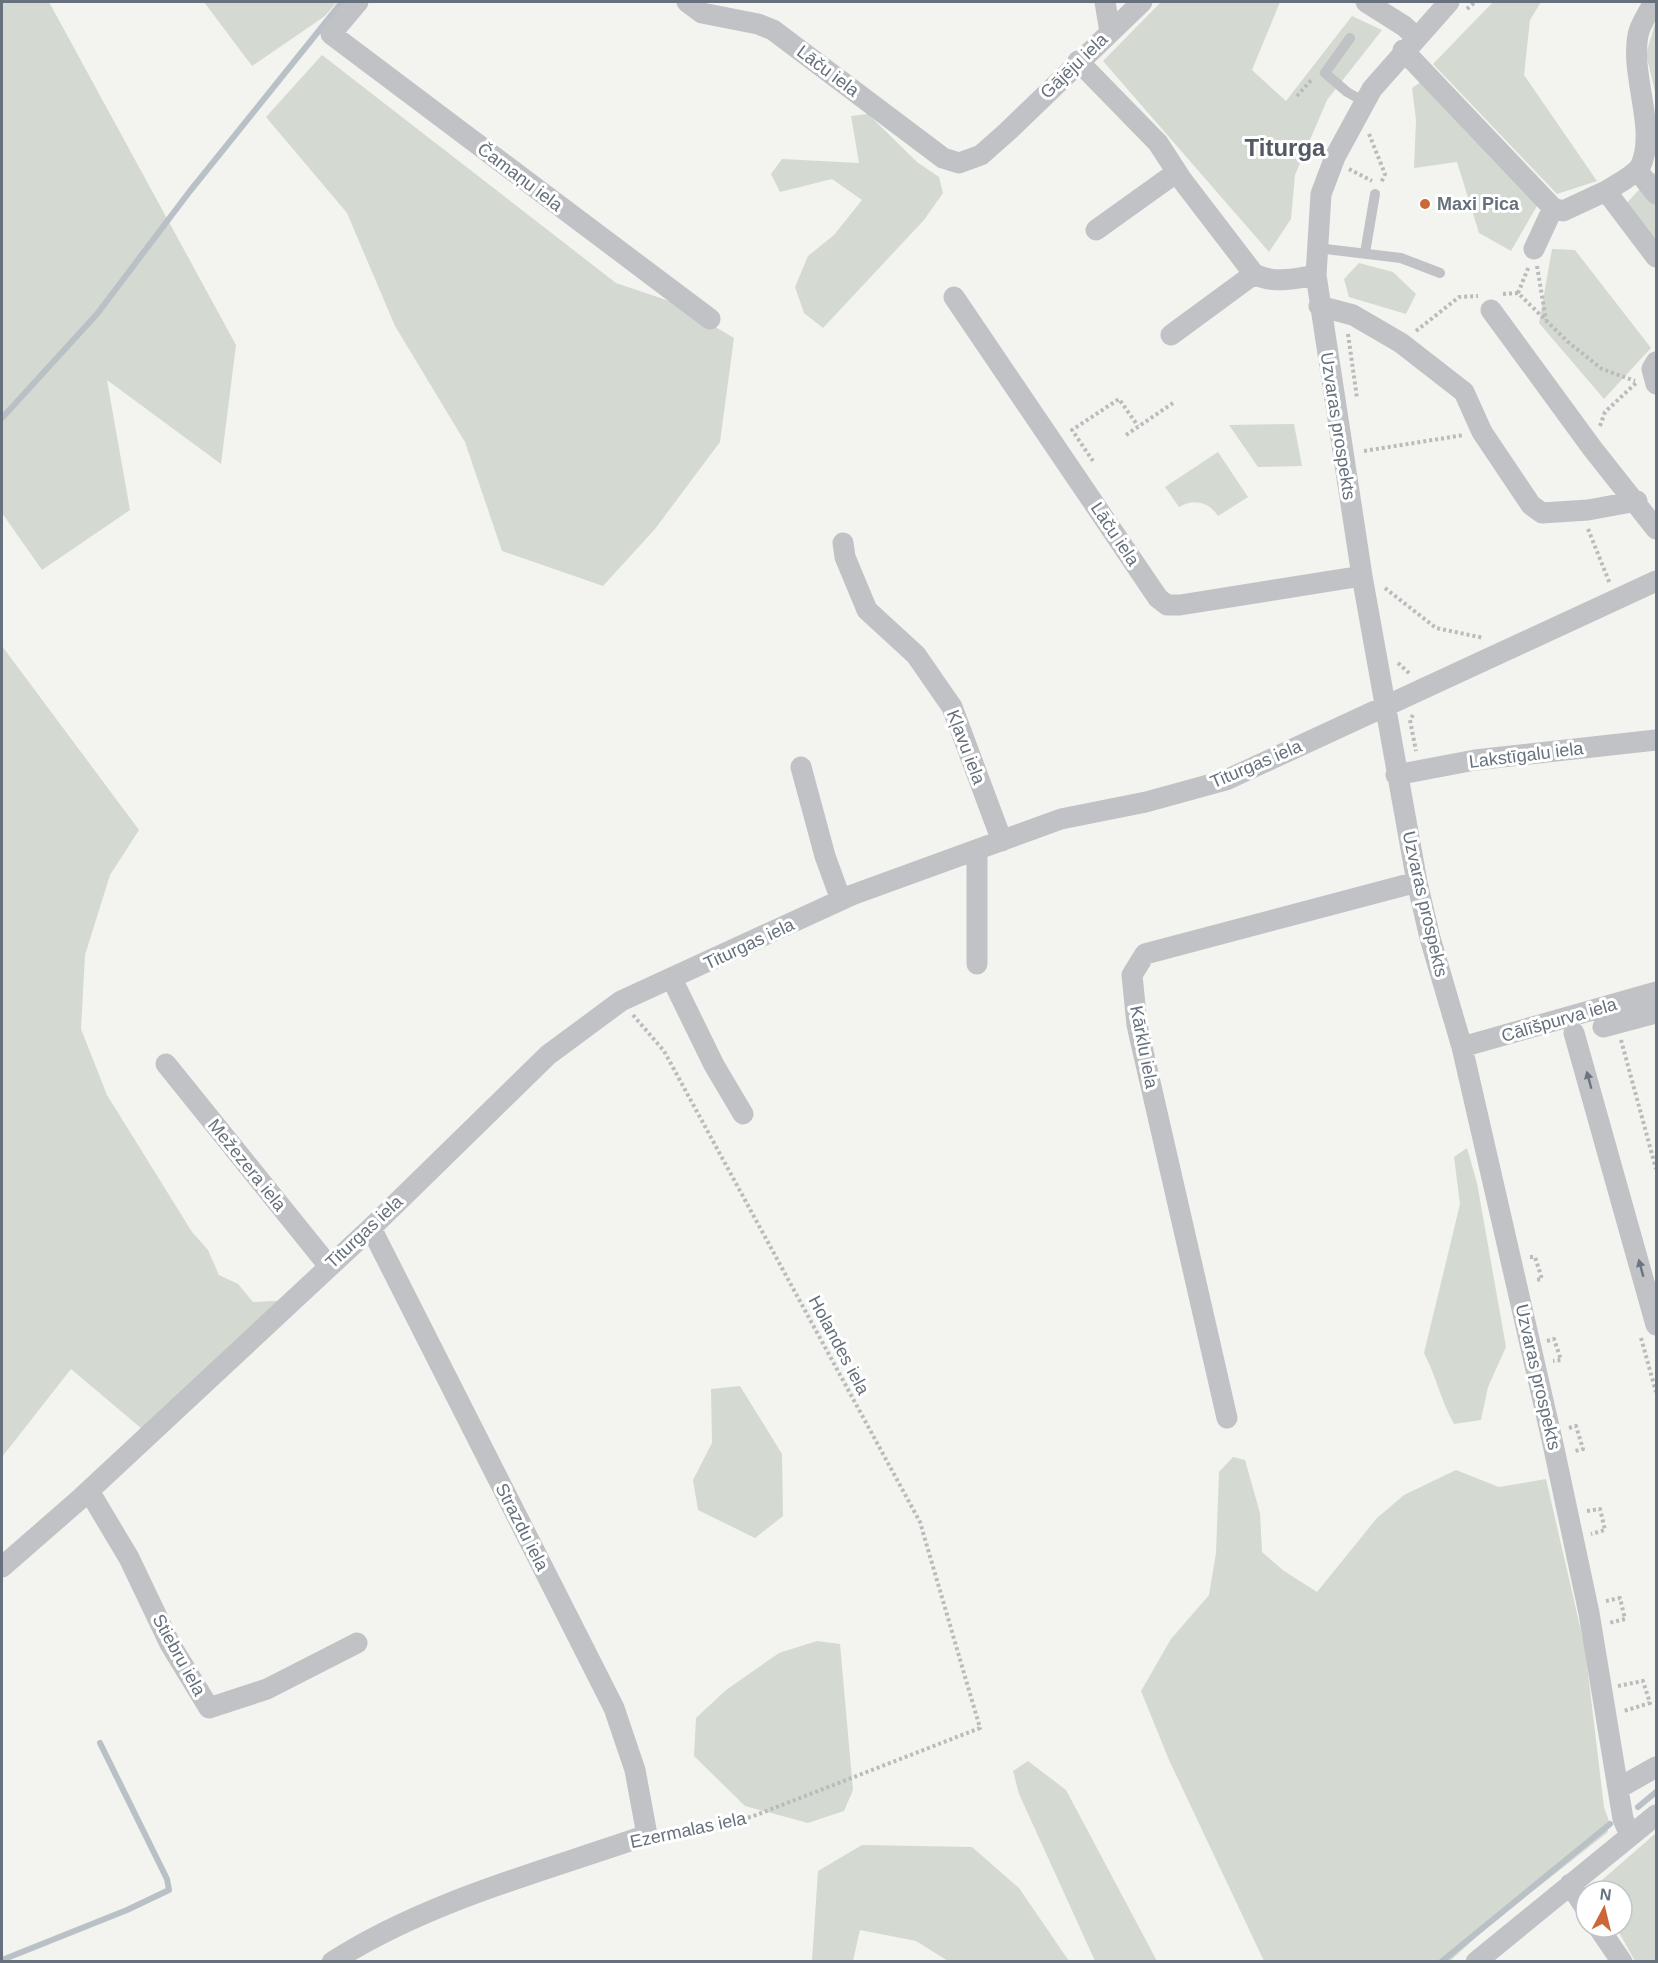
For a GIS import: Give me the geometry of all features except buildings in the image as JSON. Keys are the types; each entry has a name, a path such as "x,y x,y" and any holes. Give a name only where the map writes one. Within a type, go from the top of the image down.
{"street":[{"name":"Čamaņu iela","path":"358,2 331,34 710,319"},
{"name":"Lāču iela","path":"687,2 702,13 758,24 773,30 944,158 959,163"},
{"path":"1105,2 1110,32"},
{"name":"Gājēju iela","path":"959,163 981,155 1142,2"},
{"path":"1366,2 1404,26 1409,44 1553,208 1563,211 1606,191 1636,170 1641,166 1651,145 1653,124 1644,87 1638,35 1654,2"},
{"name":"Uzvaras prospekts","path":"1454,9 1409,44 1364,101 1335,157 1321,194 1316,275 1330,308 1373,576 1386,706 1396,774 1417,882 1430,938 1462,1047 1553,1444 1589,1612 1623,1819 1630,1834"},
{"path":"1078,61 1158,143 1177,172 1254,274 1266,280 1290,280 1316,275"},
{"path":"1636,170 1656,194"},
{"path":"1096,230 1177,172"},
{"path":"1606,191 1656,257"},
{"path":"1533,249 1553,208"},
{"path":"1171,335 1254,274"},
{"name":"Lāču iela","path":"954,297 1158,598 1167,605 1180,605 1373,576"},
{"path":"1330,308 1353,315 1401,343 1464,392 1482,432 1531,505 1542,513 1588,510 1637,501"},
{"path":"1491,310 1592,448 1637,501 1656,530"},
{"path":"1647,383 1656,362"},
{"name":"Kļavu iela","path":"843,543 845,557 867,610 916,655 952,707 1002,841"},
{"name":"Titurgas iela","path":"2,1567 89,1491 328,1265 371,1228 548,1055 621,1001 841,900 1061,819 1146,802 1226,780 1386,706 1411,684 1656,581"},
{"name":"Lakstīgalu iela","path":"1396,774 1475,760 1656,741"},
{"path":"801,767 825,856 841,900"},
{"path":"977,850 977,964"},
{"name":"Kārklu iela","path":"1227,1418 1137,1025 1132,975 1145,954 1417,882"},
{"path":"672,979 714,1065 743,1114"},
{"name":"Cālīšpurva iela","path":"1462,1047 1656,992"},
{"path":"1611,1030 1656,1013"},
{"path":"1574,1033 1656,1325"},
{"name":"Mežezera iela","path":"166,1064 328,1265"},
{"name":"Strazdu iela","path":"371,1228 614,1708 635,1770 647,1835"},
{"name":"Stiebru iela","path":"89,1491 129,1558 170,1644 209,1708 267,1689 357,1643"},
{"path":"1619,1788 1656,1767"},
{"path":"1476,1962 1656,1815"},
{"name":"Ezermalas iela","path":"332,1962 374,1935 465,1898 647,1835"},
{"path":"1570,1884 1574,1890"},
{"path":"1606,1939 1622,1962"}],"lane":[{"path":"1350,38 1325,73 1347,92 1364,101"},
{"path":"1365,253 1375,194"},
{"path":"1317,249 1401,258 1440,273"}],"path":[{"path":"1454,9 1475,2"},
{"path":"1297,96 1309,81 1325,73"},
{"path":"1348,169 1380,184 1385,174 1366,127 1362,136"},
{"path":"1346,177 1351,161"},
{"path":"1518,294 1533,257 1539,271 1546,320"},
{"path":"1330,308 1347,328 1358,406"},
{"path":"1592,448 1605,412 1647,383"},
{"path":"1093,461 1072,430 1119,399 1138,426"},
{"path":"1126,435 1173,403"},
{"path":"1364,451 1482,432"},
{"path":"1363,440 1366,462"},
{"path":"1584,519 1611,585"},
{"path":"1373,576 1436,628 1488,639 1476,644"},
{"path":"1601,590 1620,581"},
{"path":"1385,588 1386,598"},
{"path":"1396,651 1397,662 1411,684 1417,710 1410,720 1419,770"},
{"path":"1411,684 1419,670"},
{"name":"Holandes iela","path":"621,1001 664,1051 920,1522 980,1728"},
{"path":"1611,1030 1656,1169"},
{"name":"Ezermalas iela","path":"647,1835 751,1817 980,1728"}],"shaded area":[{"path":"2,2 49,2 236,345 221,464 107,380 130,510 42,570 2,513"},
{"path":"204,2 337,2 325,16 252,66"},
{"path":"1161,2 1280,2 1252,70 1286,101 1352,16 1382,30 1327,100 1295,175 1291,219 1269,252 1103,61"},
{"path":"1493,2 1541,2 1530,20 1524,75 1597,181 1557,194 1433,64"},
{"path":"1656,20 1656,96 1646,54"},
{"path":"322,55 616,283 675,303 734,338 720,442 655,529 603,586 502,551 465,442 395,326 347,213 266,117"},
{"path":"1422,81 1537,206 1511,251 1479,233 1457,162 1414,168 1416,120 1412,88"},
{"path":"868,114 917,162 939,177 943,193 924,220 823,328 804,313 795,287 808,256 834,235 862,200 832,179 780,192 771,174 782,159 859,163 851,116"},
{"path":"1656,171 1656,243 1626,204"},
{"path":"1552,249 1575,250 1651,348 1604,399 1539,323"},
{"path":"1359,263 1393,272 1416,294 1406,314 1349,297 1344,279"},
{"path":"1294,424 1302,466 1258,467 1229,425"},
{"path":"1218,452 1248,497 1218,516 1210,507 1201,503 1190,503 1179,507 1165,487"},
{"path":"2,646 139,830 110,875 85,955 81,1029 107,1095 192,1232 208,1250 219,1275 238,1284 253,1302 292,1300 148,1434 71,1369 2,1457"},
{"path":"1467,1148 1477,1183 1506,1347 1488,1387 1481,1420 1454,1424 1424,1353 1460,1204 1454,1157"},
{"path":"740,1386 782,1454 783,1516 755,1538 698,1510 693,1480 712,1443 711,1389"},
{"path":"1233,1457 1245,1460 1260,1513 1262,1552 1284,1571 1317,1592 1377,1518 1404,1495 1456,1470 1499,1487 1546,1479 1585,1648 1604,1807 1610,1824 1607,1827 1608,1832 1485,1929 1450,1961 1264,1961 1169,1760 1141,1691 1171,1639 1209,1595 1216,1553 1219,1472"},
{"path":"817,1641 840,1644 853,1790 844,1811 808,1823 745,1806 694,1756 696,1718 726,1690 779,1653"},
{"path":"1028,1761 1066,1790 1157,1961 1095,1961 1019,1794 1013,1771"},
{"path":"1656,1833 1656,1961 1635,1961 1623,1939 1634,1939 1634,1879 1603,1879"},
{"path":"862,1845 972,1847 1019,1888 1069,1961 948,1961 916,1941 860,1930 853,1961 812,1961 818,1871"}],"waterway":[{"path":"2,418 97,314 190,191 342,2"},
{"path":"2,1960 127,1910 169,1890 167,1879 100,1743"},
{"path":"1638,1807 1656,1792"},
{"path":"1441,1962 1610,1824"}],"place":[{"name":"Maxi Pica","path":"1425,204"}],"district":[{"name":"Titurga","path":"1285,148"}]}
